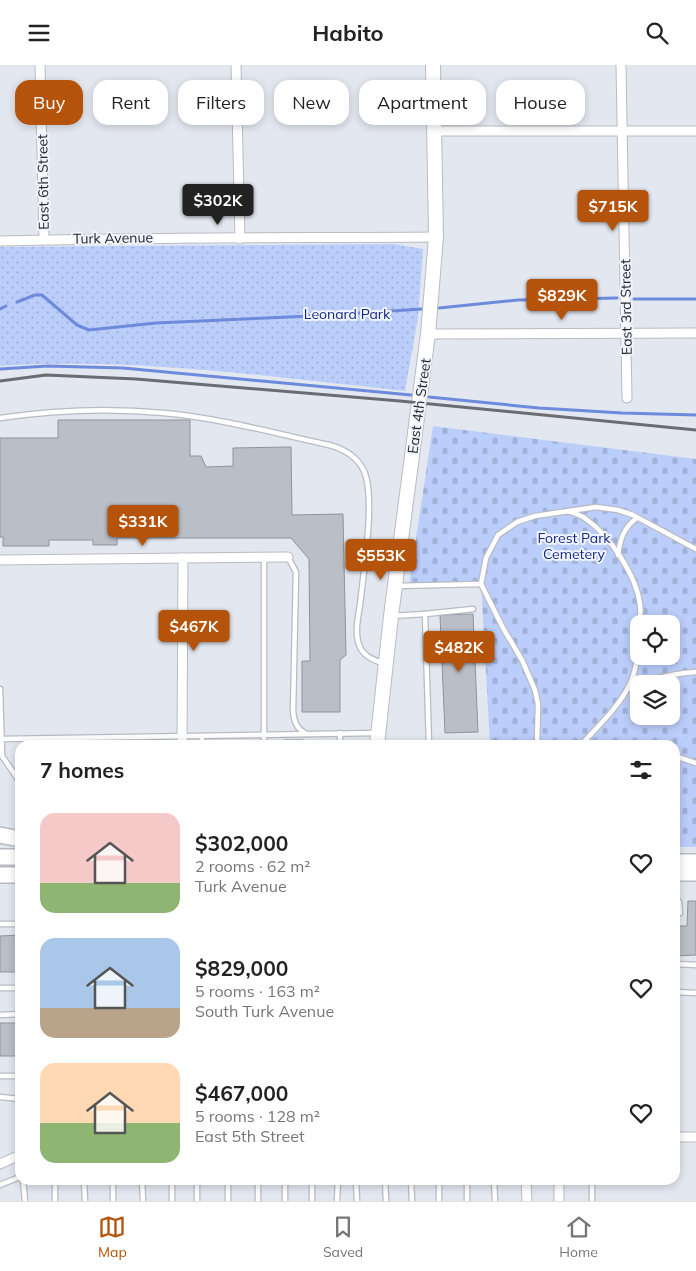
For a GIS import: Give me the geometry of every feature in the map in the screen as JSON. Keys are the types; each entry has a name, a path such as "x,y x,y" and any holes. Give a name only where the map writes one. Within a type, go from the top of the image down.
{"main road":[{"path":"0,835 15,838"},
{"path":"0,857 15,857"},
{"path":"680,862 696,862"},
{"path":"680,873 696,873"},
{"path":"0,875 15,875"}],"street":[{"name":"East 6th Street","path":"40,65 44,239"},
{"path":"236,65 240,239"},
{"name":"East 4th Street","path":"377,739 428,333 436,237 433,65"},
{"name":"East 3rd Street","path":"621,65 628,398"},
{"path":"435,131 696,131"},
{"name":"Turk Avenue","path":"0,241 121,237 240,239 436,237"},
{"path":"428,333 696,333"},
{"path":"0,560 288,557"},
{"path":"182,740 183,558"},
{"path":"680,1137 696,1137"},
{"path":"0,1163 15,1158"},
{"path":"526,1185 527,1201"},
{"path":"558,1185 559,1201"}],"lane":[{"path":"0,418 56,411 164,413 218,421 329,445 351,454 364,471 369,495 358,641 360,648 366,655 385,665"},
{"path":"536,740 538,704 535,690 522,660 502,627 481,584 486,558 498,535 517,522 535,516 596,507 618,510 696,549"},
{"path":"567,510 585,518 599,530 618,555 633,579 640,603 640,615"},
{"path":"618,555 624,531 637,518"},
{"path":"264,557 264,740"},
{"path":"288,557 296,572 294,720 299,729 306,734"},
{"path":"395,586 481,584"},
{"path":"391,616 425,615 473,609"},
{"path":"425,615 429,740"},
{"path":"585,740 619,701 630,683 637,665"},
{"path":"626,690 638,683 696,671"},
{"path":"0,689 2,756 15,775"},
{"path":"340,733 340,740"},
{"path":"186,740 202,736 340,733 377,739"},
{"path":"2,739 103,737 162,740"},
{"path":"680,758 696,763"},
{"path":"0,924 15,924"},
{"path":"680,964 696,965"},
{"path":"0,988 15,988"},
{"path":"680,992 696,993"},
{"path":"0,1015 15,1014"},
{"path":"0,1076 15,1076"},
{"path":"0,1097 15,1098"},
{"path":"0,1185 15,1179"},
{"path":"23,1185 25,1201"},
{"path":"55,1185 55,1201"},
{"path":"84,1185 85,1201"},
{"path":"113,1185 113,1201"},
{"path":"142,1185 142,1201"},
{"path":"172,1185 172,1201"},
{"path":"197,1185 197,1201"},
{"path":"228,1185 228,1201"},
{"path":"258,1185 258,1201"},
{"path":"285,1185 285,1201"},
{"path":"312,1185 312,1201"},
{"path":"337,1201 338,1185"},
{"path":"356,1185 357,1201"},
{"path":"385,1185 386,1201"},
{"path":"411,1185 412,1201"},
{"path":"439,1185 439,1201"},
{"path":"467,1185 467,1201"},
{"path":"494,1185 495,1201"},
{"path":"592,1185 592,1201"}],"green space":[{"name":"Leonard Park","path":"394,244 423,249 418,318 405,391 152,366 51,364 0,366 0,247"},
{"name":"Forest Park Cemetery","path":"433,426 696,459 696,847 680,847 680,740 490,740 481,584 409,585"}],"building":[{"path":"58,420 190,420 190,456 201,456 206,467 233,466 233,448 291,447 292,515 343,514 346,655 340,660 340,712 302,712 302,661 310,661 309,559 291,538 117,538 117,545 93,545 93,540 49,540 49,546 3,546 3,537 0,537 0,438 58,438"},
{"path":"473,614 478,732 445,733 440,615"},
{"path":"688,901 696,901 696,955 680,956 680,926 687,926"},
{"path":"15,935 15,972 0,972 0,936"},
{"path":"0,1023 15,1023 15,1056 0,1056"}],"waterway":[{"path":"17,302 35,295 42,295 77,325 89,330 156,323 422,309"},
{"path":"439,308 518,300 617,298"},
{"path":"634,299 696,299"},
{"path":"0,309 6,306"},
{"path":"0,369 48,366 123,368 411,395"},
{"path":"429,397 539,408 696,415"}],"railway":[{"path":"0,381 46,375 136,379 400,401 696,430"}]}
